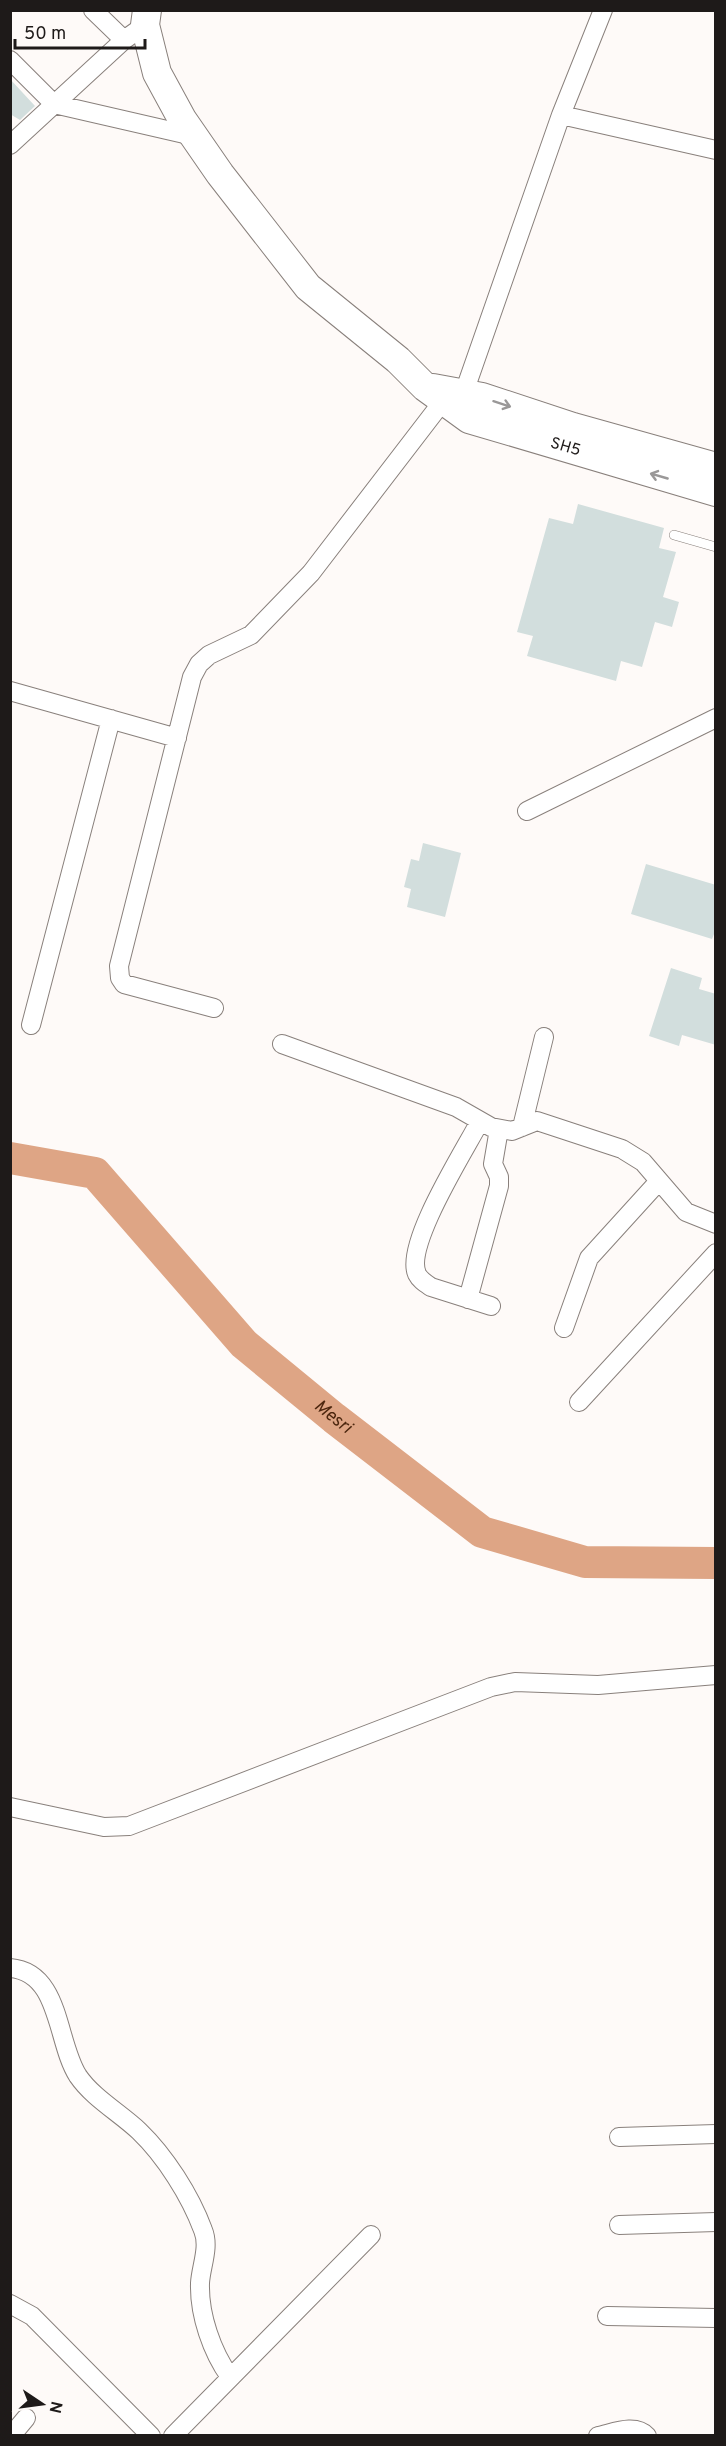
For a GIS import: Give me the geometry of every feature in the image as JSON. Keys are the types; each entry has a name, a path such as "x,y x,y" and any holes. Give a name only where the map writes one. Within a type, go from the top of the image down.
{"main road":[{"name":"SH5","path":"139,25 157,73 194,136 308,287 447,398 469,420 716,492"},
{"name":"SH5","path":"447,398 482,397 573,427 716,467"}],"street":[{"path":"10,145 139,25 93,10"},
{"path":"214,1008 124,984 120,978 119,966 192,677 199,664 209,656 251,635 311,573 447,398 603,10"},
{"path":"10,60 54,104 194,136"},
{"path":"561,115 716,150"},
{"path":"10,692 177,738"},
{"path":"527,811 716,718"},
{"path":"31,1025 111,719"},
{"path":"522,1127 544,1036"},
{"path":"282,1044 456,1107 499,1129 512,1131 537,1121 622,1149 643,1162 686,1212 716,1224"},
{"path":"480,1121 430,1210 416,1261 417,1274 423,1282 491,1306"},
{"path":"468,1299 499,1186 499,1177 493,1164 499,1129"},
{"path":"564,1328 589,1258 659,1181"},
{"path":"579,1402 716,1253"},
{"path":"10,1807 117,1828 129,1826 235,1788 491,1687 515,1682 598,1685 716,1675"},
{"path":"10,1968 29,1971 43,1984 77,2074 148,2141 178,2181 204,2231 206,2247 200,2284 204,2314 216,2359 230,2377"},
{"path":"619,2137 716,2134"},
{"path":"619,2225 716,2222"},
{"path":"173,2436 370,2235"},
{"path":"10,2304 32,2316 151,2436"},
{"path":"607,2316 716,2318"},
{"path":"11,2436 26,2418"},
{"path":"598,2436 633,2429 642,2430 647,2436"}],"lane":[{"path":"674,535 716,547"}],"building":[{"path":"10,79 35,106 20,120 10,114"},
{"path":"578,504 664,528 659,548 676,552 663,597 679,602 672,627 655,622 642,667 621,661 616,681 527,656 533,636 517,632 549,518 573,524"},
{"path":"423,843 461,853 445,917 407,907 411,889 404,887 411,859 419,861"},
{"path":"646,864 716,885 716,929 712,939 631,914"},
{"path":"671,968 702,978 699,989 716,994 716,1045 682,1035 679,1046 649,1036"}],"waterway":[{"name":"Mesri","path":"10,1158 95,1173 244,1344 334,1418 482,1532 585,1562 716,1563"}]}
